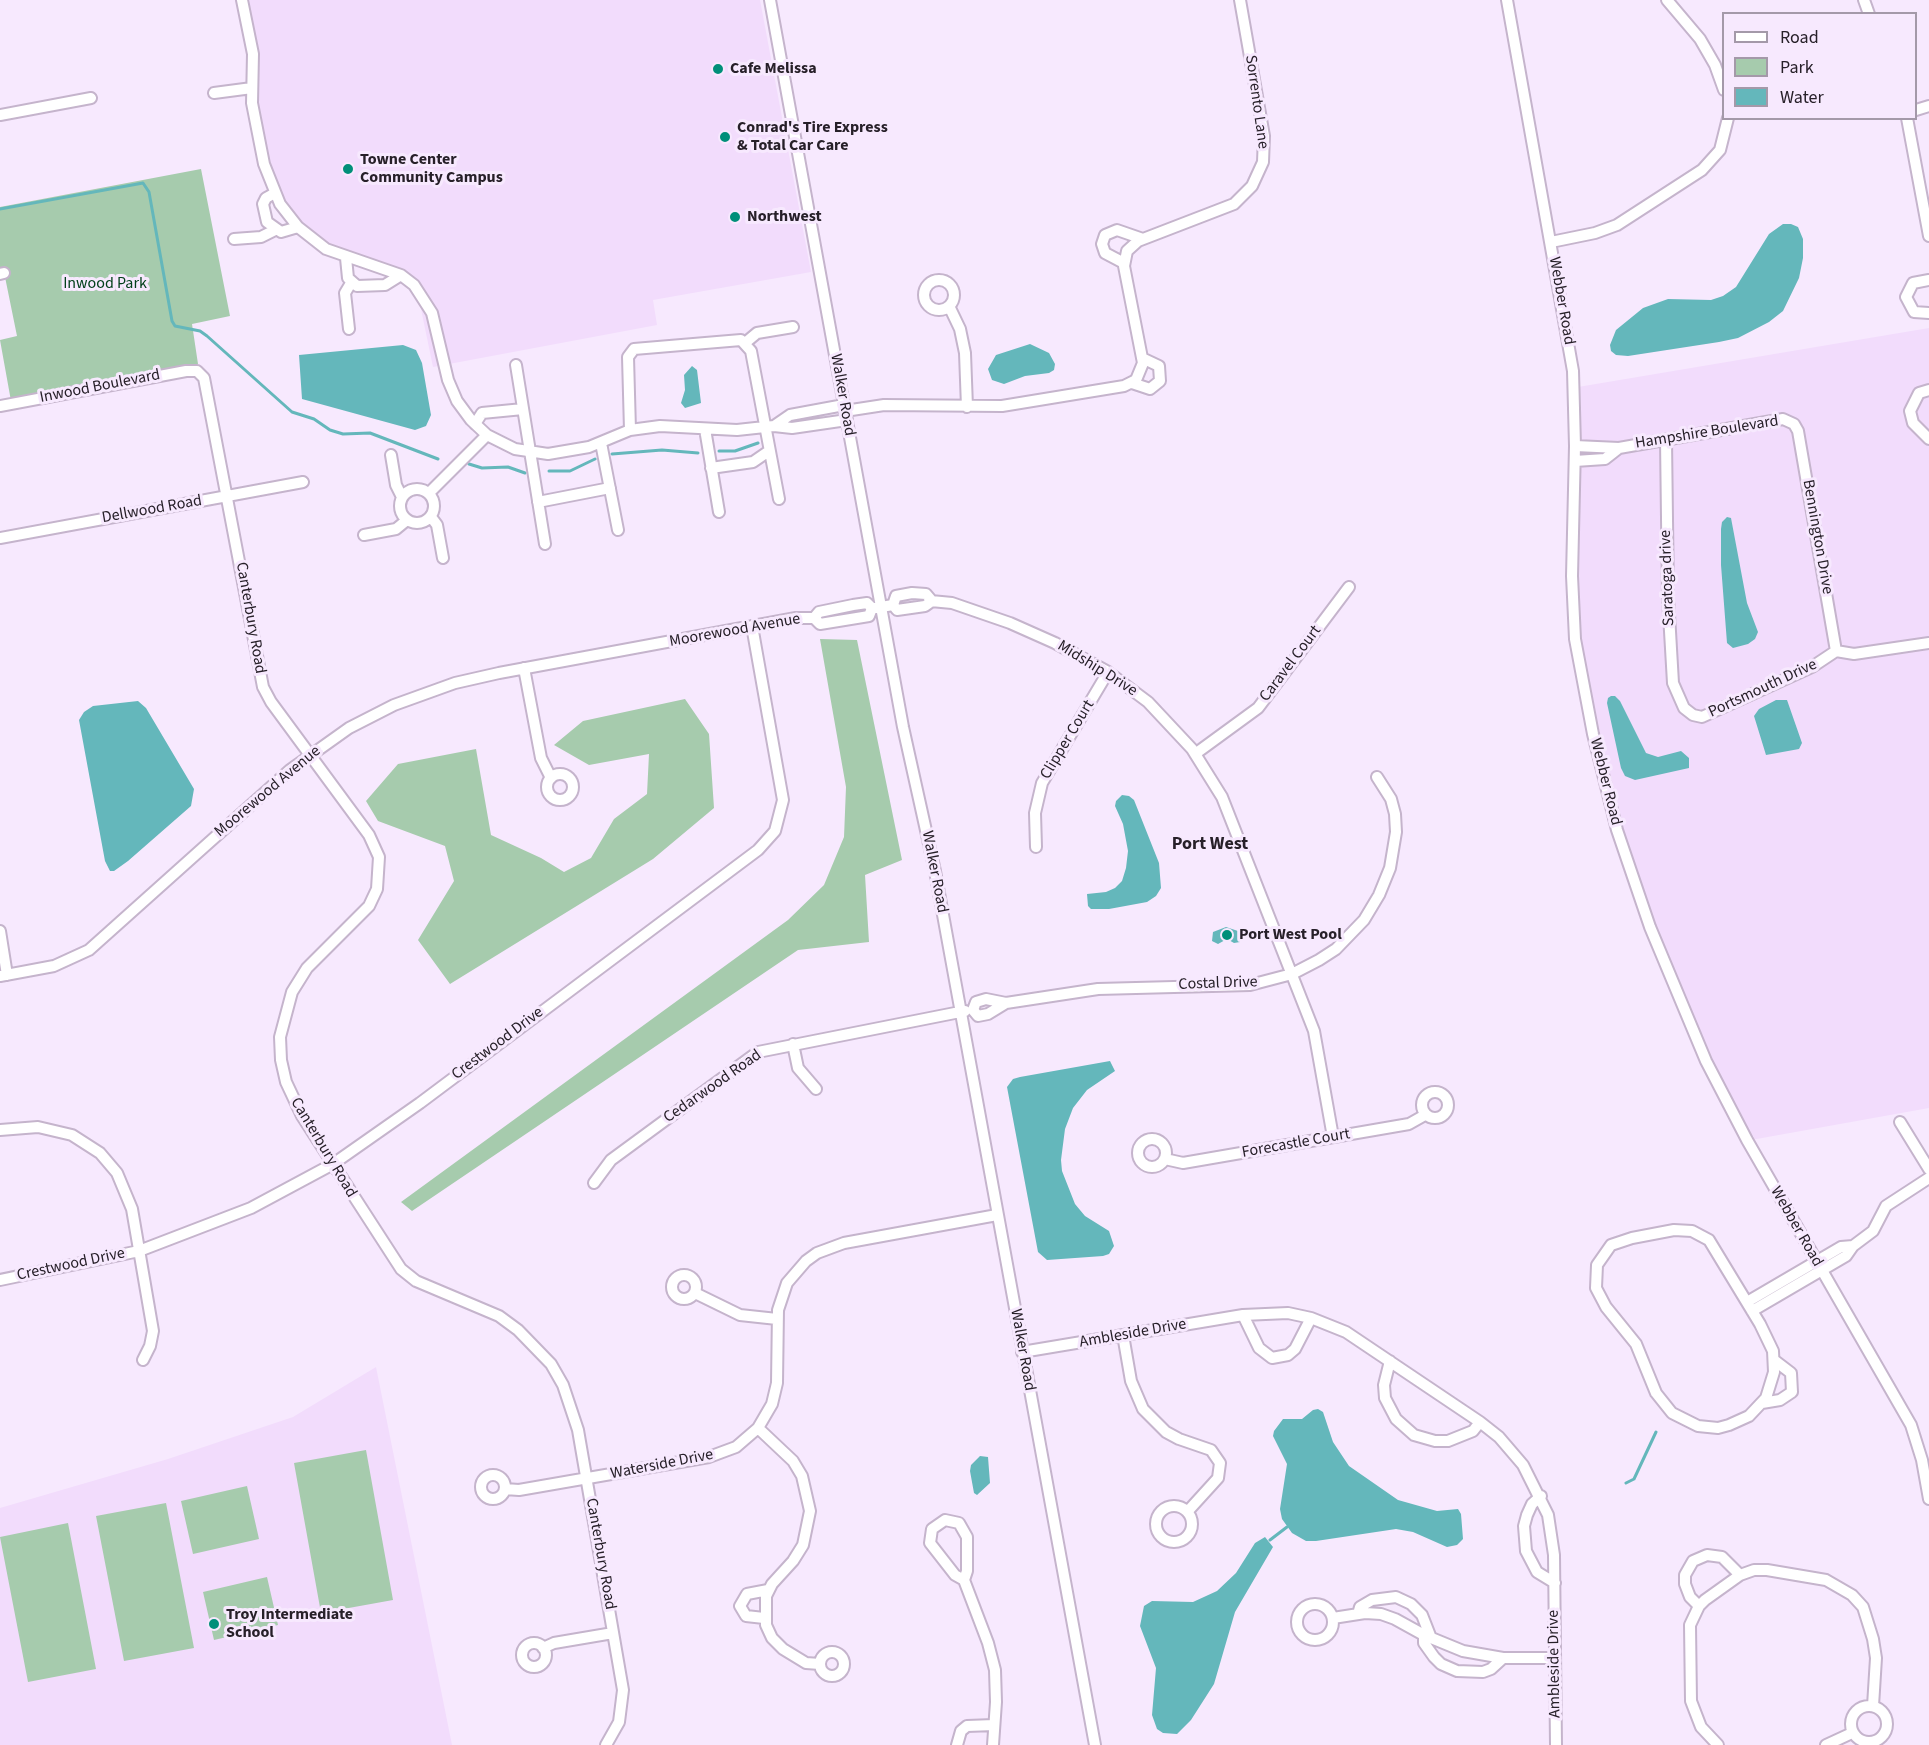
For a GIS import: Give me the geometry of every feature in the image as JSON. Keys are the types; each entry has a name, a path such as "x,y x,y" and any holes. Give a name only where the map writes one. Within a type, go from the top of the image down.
{"street":[{"path":"242,0 253,54 252,88 264,164 275,193 298,227 326,249 401,276 414,285 428,304 448,380 458,401 475,424 487,435 514,449 530,452 566,452 601,443 630,430 660,426 705,429 792,428 845,412 884,405 967,407 1025,403 1131,383 1148,389 1160,381 1159,366 1142,358"},
{"name":"Walker Road","path":"770,0 845,412 876,607 930,849 1095,1745"},
{"name":"Sorrento Lane","path":"1143,239 1227,208 1247,192 1260,170 1264,136 1240,0"},
{"name":"Webber Road","path":"1507,0 1573,371 1575,461 1572,576 1575,639 1593,734 1617,830 1650,927 1706,1061 1747,1140 1911,1425 1917,1440 1929,1499"},
{"path":"1667,0 1691,26 1708,52 1722,85"},
{"path":"214,93 252,88"},
{"path":"0,115 91,98"},
{"path":"1551,242 1595,233 1617,225 1702,170 1720,150 1728,120"},
{"path":"1907,120 1929,236"},
{"path":"275,193 266,198 263,211 267,222 275,230 286,233 298,227"},
{"path":"234,239 261,237 275,230"},
{"path":"1124,263 1105,253 1102,244 1105,235 1118,230 1143,239"},
{"path":"1131,383 1142,371 1142,358 1124,263 1131,246 1143,239"},
{"path":"346,258 346,272 351,283 364,287 379,286 391,283 401,276"},
{"path":"1929,280 1913,283 1906,297 1914,312 1929,314"},
{"path":"349,329 345,293 351,283"},
{"path":"949,306 960,329 965,353 967,407"},
{"path":"746,343 757,333 793,327"},
{"path":"630,430 628,357 634,349 673,348 735,339 746,343 751,351 769,427 770,450 779,499"},
{"path":"516,365 545,543"},
{"name":"Inwood Boulevard","path":"0,406 186,371 201,373"},
{"name":"Canterbury Road","path":"201,373 207,388 261,681 271,702 369,835 379,857 380,870 377,889 369,906 304,973 292,992 282,1026 281,1060 291,1095 401,1269 416,1281 499,1316 518,1330 543,1355 563,1385 572,1407 586,1479 623,1698 619,1722 606,1745"},
{"path":"1929,390 1919,393 1910,411 1913,423 1929,440"},
{"path":"475,424 482,413 523,409"},
{"name":"Hampshire Boulevard","path":"1575,446 1619,448 1784,419 1794,424"},
{"name":"Bennington Drive","path":"1794,424 1798,431 1836,651"},
{"path":"705,429 719,512"},
{"path":"430,492 487,435"},
{"name":"Saratoga drive","path":"1666,440 1668,597 1673,683 1688,712"},
{"path":"601,443 618,530"},
{"name":"Hampshire Boulevard","path":"1575,461 1605,459 1619,448"},
{"path":"711,468 753,462 770,450"},
{"path":"391,455 396,484 402,497 401,510 407,520 419,523 431,517 434,505 430,492"},
{"name":"Dellwood Road","path":"0,538 303,482"},
{"path":"402,497 406,492 416,488 430,492"},
{"path":"538,501 609,489"},
{"path":"431,517 437,525 443,558"},
{"path":"364,535 396,529 407,520"},
{"name":"Caravel Court","path":"1196,754 1238,725 1267,698 1302,646 1349,587"},
{"name":"Midship Drive","path":"876,607 893,604 897,610 925,606 931,601 952,603 1010,623 1055,643 1108,672 1148,702 1196,754 1221,797 1314,1031 1333,1137"},
{"name":"Moorewood Avenue","path":"4,975 54,966 89,950 309,754 355,725 412,698 462,681 524,668 752,626 814,618 820,624 869,616 876,607"},
{"name":"Crestwood Drive","path":"0,1280 139,1251 242,1212 333,1164 420,1103 768,840 780,821 783,800 752,626"},
{"path":"1836,651 1854,654 1929,643"},
{"name":"Portsmouth Drive","path":"1688,712 1702,717 1812,667 1836,651"},
{"path":"524,668 541,758 551,778"},
{"name":"Clipper Court","path":"1036,847 1035,813 1042,783 1108,672"},
{"name":"Costal Drive","path":"960,1012 973,1010 976,1002 986,999 1006,1003 1109,988 1250,985 1292,974 1319,960 1347,939 1364,920 1386,881 1393,856 1396,823 1391,799 1377,777"},
{"path":"0,931 4,975"},
{"name":"Cedarwood Road","path":"594,1183 611,1160 746,1059 768,1048 960,1012"},
{"path":"793,1044 798,1068 816,1089"},
{"name":"Forecastle Court","path":"1165,1159 1183,1164 1409,1124 1425,1115"},
{"path":"1900,1122 1929,1169"},
{"path":"0,1130 27,1126 50,1128 81,1139 100,1153 117,1173 128,1196 153,1331 150,1346 143,1360"},
{"path":"1750,1307 1822,1271 1846,1256 1853,1246 1873,1231 1886,1206 1929,1178"},
{"name":"Waterside Drive","path":"505,1489 519,1490 717,1455 742,1443 758,1428 769,1411 776,1390 777,1318 788,1283 801,1266 818,1253 844,1243 997,1215"},
{"path":"1674,1230 1692,1231 1709,1240 1770,1342 1774,1360 1772,1385 1762,1403 1739,1422 1718,1428 1688,1423 1672,1413 1656,1393 1636,1344 1599,1296 1595,1273 1602,1255 1619,1241 1674,1230"},
{"path":"1750,1307 1816,1260 1841,1246 1853,1246"},
{"path":"694,1293 740,1315 777,1318"},
{"name":"Ambleside Drive","path":"1022,1352 1243,1315 1276,1313 1311,1318 1347,1332 1480,1422 1511,1449 1523,1465 1541,1496 1552,1536 1555,1583 1556,1745"},
{"path":"1243,1315 1259,1348 1272,1358 1288,1355 1295,1349 1311,1318"},
{"path":"1123,1335 1134,1390 1143,1408 1166,1432 1179,1439 1211,1449 1220,1463 1218,1478 1188,1511"},
{"path":"1762,1403 1780,1400 1792,1392 1791,1373 1774,1360"},
{"path":"1390,1361 1384,1385 1386,1398 1396,1419 1414,1435 1448,1442 1460,1438 1480,1422"},
{"path":"758,1428 793,1461 808,1493 810,1511 803,1545 768,1590 764,1618 772,1638 783,1650 806,1663 820,1664"},
{"path":"1541,1496 1532,1504 1527,1515 1524,1527 1526,1551 1537,1572 1555,1583"},
{"path":"964,1580 955,1575 930,1543 932,1529 945,1520 959,1523 964,1529 967,1571 964,1580 992,1657 996,1687 993,1745"},
{"path":"1699,1606 1690,1597 1685,1584 1685,1575 1693,1561 1707,1555 1722,1557 1740,1575"},
{"path":"1718,1745 1701,1726 1691,1701 1690,1625 1699,1606 1740,1575 1754,1570 1826,1580 1852,1594 1863,1607 1874,1639 1876,1658 1873,1706"},
{"path":"764,1618 746,1616 740,1606 747,1594 768,1590"},
{"path":"1358,1614 1360,1607 1372,1600 1396,1598 1411,1604 1422,1615 1427,1637 1424,1642 1441,1664 1458,1671 1483,1672 1491,1669 1503,1658"},
{"path":"1333,1618 1358,1614 1380,1614 1395,1619 1427,1637 1463,1651 1503,1658 1555,1658"},
{"path":"543,1648 554,1643 613,1633"},
{"path":"1873,1706 1882,1712 1887,1721 1886,1732 1881,1742 1864,1742 1852,1732 1851,1721 1856,1710 1873,1706"},
{"path":"957,1745 961,1731 967,1726 994,1725"},
{"path":"1826,1745 1852,1732"}],"shaded area":[{"path":"246,0 760,0 811,272 653,300 657,325 433,367 415,280 389,264 337,250 312,236 284,203 271,176 256,99 257,53"},
{"path":"1929,328 1929,1108 1751,1140 1737,1116 1679,990 1626,848 1595,729 1577,620 1578,387"},
{"name":"Troy Intermediate School","path":"376,1367 452,1745 0,1745 0,1508 168,1459 293,1417"}],"green space":[{"name":"Inwood Park","path":"201,169 230,316 192,324 198,364 11,401 0,340 17,336 5,277 0,278 0,207"},
{"path":"820,639 857,640 902,860 865,875 869,942 798,950 412,1211 401,1202 788,920 824,885 844,837 846,787"},
{"path":"685,699 709,734 714,808 653,859 450,984 418,940 454,881 445,846 378,821 366,801 398,764 476,749 491,835 541,858 564,872 591,858 614,819 647,794 649,754 589,765 554,745 583,721"},
{"path":"366,1450 393,1600 321,1613 294,1463"},
{"path":"247,1486 259,1539 193,1554 181,1501"},
{"path":"166,1503 194,1648 124,1661 96,1516"},
{"path":"68,1523 96,1669 28,1682 0,1537"},
{"path":"267,1577 278,1625 214,1640 203,1592"}],"water":[{"path":"1783,224 1798,227 1803,239 1803,258 1799,278 1783,311 1769,322 1738,338 1719,342 1628,356 1616,355 1611,351 1610,345 1616,330 1643,308 1668,299 1711,300 1723,296 1736,287 1769,234"},
{"path":"1030,344 1049,353 1055,364 1054,370 1049,373 1025,376 1004,384 992,380 988,369 996,355"},
{"path":"403,345 416,350 422,363 431,415 426,426 415,430 302,399 299,355"},
{"path":"692,366 697,370 701,403 685,408 681,403 685,390 684,375"},
{"path":"1727,517 1731,518 1747,603 1758,632 1755,639 1748,644 1733,648 1727,643 1721,565 1721,529 1722,522"},
{"path":"1611,696 1615,696 1620,701 1646,753 1658,757 1681,751 1689,758 1689,768 1635,780 1625,776 1621,768 1607,703"},
{"path":"1776,700 1787,700 1802,743 1799,749 1766,755 1754,716 1759,709"},
{"path":"138,701 146,708 194,789 191,806 128,861 114,871 110,871 105,861 79,720 84,712 93,706"},
{"path":"1122,795 1134,800 1159,863 1161,888 1156,896 1147,902 1109,909 1091,909 1088,906 1087,894 1106,892 1115,888 1122,881 1126,868 1128,851 1123,824 1115,806 1116,801"},
{"name":"Port West Pool","path":"1226,927 1241,932 1243,938 1240,942 1234,943 1227,939 1218,944 1212,941 1213,932"},
{"path":"1110,1061 1115,1071 1087,1090 1073,1108 1065,1129 1061,1160 1062,1171 1075,1204 1085,1216 1109,1231 1114,1246 1109,1254 1103,1256 1047,1260 1038,1252 1007,1087 1013,1079 1020,1077"},
{"path":"1318,1409 1323,1412 1333,1442 1349,1466 1398,1500 1437,1511 1458,1509 1461,1514 1463,1539 1457,1545 1447,1547 1413,1532 1396,1529 1316,1541 1306,1541 1292,1533 1282,1519 1280,1509 1287,1464 1273,1436 1274,1431 1283,1419 1302,1419 1313,1410"},
{"path":"980,1456 988,1457 990,1483 977,1495 974,1493 970,1471 971,1465"},
{"path":"1265,1537 1273,1547 1235,1612 1214,1684 1191,1720 1177,1734 1163,1733 1157,1729 1152,1715 1156,1668 1140,1626 1144,1606 1152,1601 1193,1602 1217,1591 1236,1573 1255,1543"}],"waterway":[{"path":"0,209 143,183 149,192 172,321 175,326 200,331 207,336 292,412 314,419 330,430 343,434 370,433 438,459"},
{"path":"719,451 735,451 758,443"},
{"path":"612,454 662,450 698,453"},
{"path":"549,471 570,471 595,459"},
{"path":"469,464 482,468 508,467 525,473"},
{"path":"1626,1483 1634,1479 1656,1432"},
{"path":"1270,1540 1287,1527"}],"place":[{"name":"Cafe Melissa","path":"718,69"},
{"name":"Conrad's Tire Express & Total Car Care","path":"725,137"},
{"name":"Towne Center Community Campus","path":"348,169"},
{"name":"Northwest","path":"735,217"},
{"name":"Port West Pool","path":"1227,935"},
{"name":"Troy Intermediate School","path":"214,1624"}],"district":[{"name":"Port West","path":"1210,845"}]}
